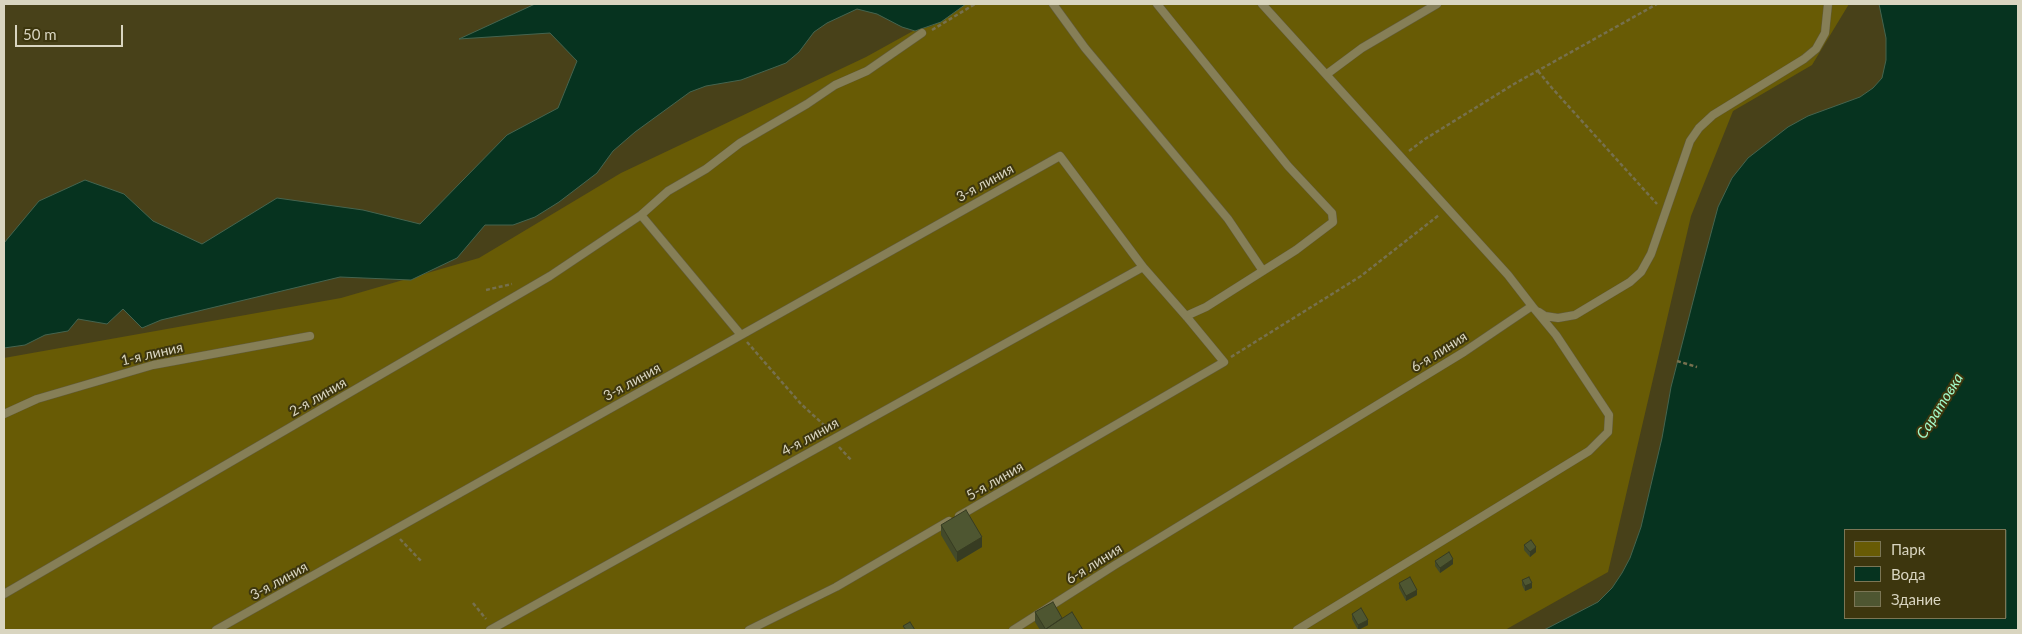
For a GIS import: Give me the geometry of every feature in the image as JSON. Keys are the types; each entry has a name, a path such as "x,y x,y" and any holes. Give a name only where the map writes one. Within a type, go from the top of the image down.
{"lane":[{"path":"1053,4 1086,48 1228,219 1263,271"},
{"path":"1157,4 1288,166 1332,213 1333,222 1263,271 1206,307 1186,316"},
{"path":"1262,4 1508,275 1556,335 1608,415 1608,432 1589,451 1297,630"},
{"path":"1327,74 1362,48 1437,4"},
{"path":"1532,306 1545,316 1558,318 1575,315 1630,282 1641,272 1651,254 1690,141 1699,128 1713,115 1804,59 1816,49 1824,33 1828,4"},
{"name":"2-я линия","path":"4,594 550,276 641,215 668,191 706,169 740,143 807,104 835,85 867,71 922,33"},
{"name":"3-я линия","path":"216,630 1060,156 1143,267"},
{"path":"641,215 741,334"},
{"path":"1143,267 1224,362"},
{"name":"4-я линия","path":"492,629 1143,267"},
{"name":"6-я линия","path":"1014,630 1115,565 1464,352 1532,306"},
{"name":"1-я линия","path":"4,414 37,399 153,365 310,336"},
{"name":"5-я линия","path":"749,630 836,587 1224,362"}],"path":[{"path":"922,33 935,30 976,4"},
{"path":"1402,157 1454,121 1657,4"},
{"path":"1538,71 1665,213"},
{"path":"1224,362 1291,318 1324,300 1361,276 1448,208"},
{"path":"741,334 801,404 824,425 832,440 852,460"},
{"path":"1677,361 1697,367"},
{"path":"392,531 421,561"},
{"path":"473,602 492,629"}],"green space":[{"path":"966,4 1849,4 1812,65 1733,111 1691,216 1608,572 1505,630 4,630 4,358 341,298 479,258 621,173 866,57 913,31 932,26"}],"water":[{"path":"535,4 966,4 941,22 915,31 902,27 877,14 857,9 827,23 814,32 799,52 786,63 741,80 706,86 690,92 635,132 613,151 597,173 559,202 535,217 513,225 485,225 457,258 411,280 340,277 161,320 142,328 123,309 107,324 78,319 68,331 45,335 25,345 4,348 4,243 39,201 85,180 124,194 153,221 202,244 277,198 363,210 420,224 507,135 558,108 577,61 550,33 459,39"},
{"name":"Саратовка","path":"1879,4 2018,4 2018,630 1544,630 1598,602 1612,588 1630,558 1641,527 1662,438 1671,387 1718,207 1732,178 1748,158 1788,127 1808,116 1860,97 1873,88 1882,78 1886,60 1886,38"}],"building":[{"path":"966,510 982,537 957,552 941,525"},
{"path":"1531,540 1536,547 1530,552 1524,545"},
{"path":"1449,552 1453,559 1440,568 1435,561"},
{"path":"1410,577 1417,590 1406,596 1399,583"},
{"path":"1529,577 1532,583 1525,586 1522,580"},
{"path":"1053,602 1062,618 1046,630 1035,612"},
{"path":"1361,608 1368,620 1358,625 1352,614"},
{"path":"1072,612 1083,630 1046,629"},
{"path":"910,622 915,630 906,630 903,626"}]}
